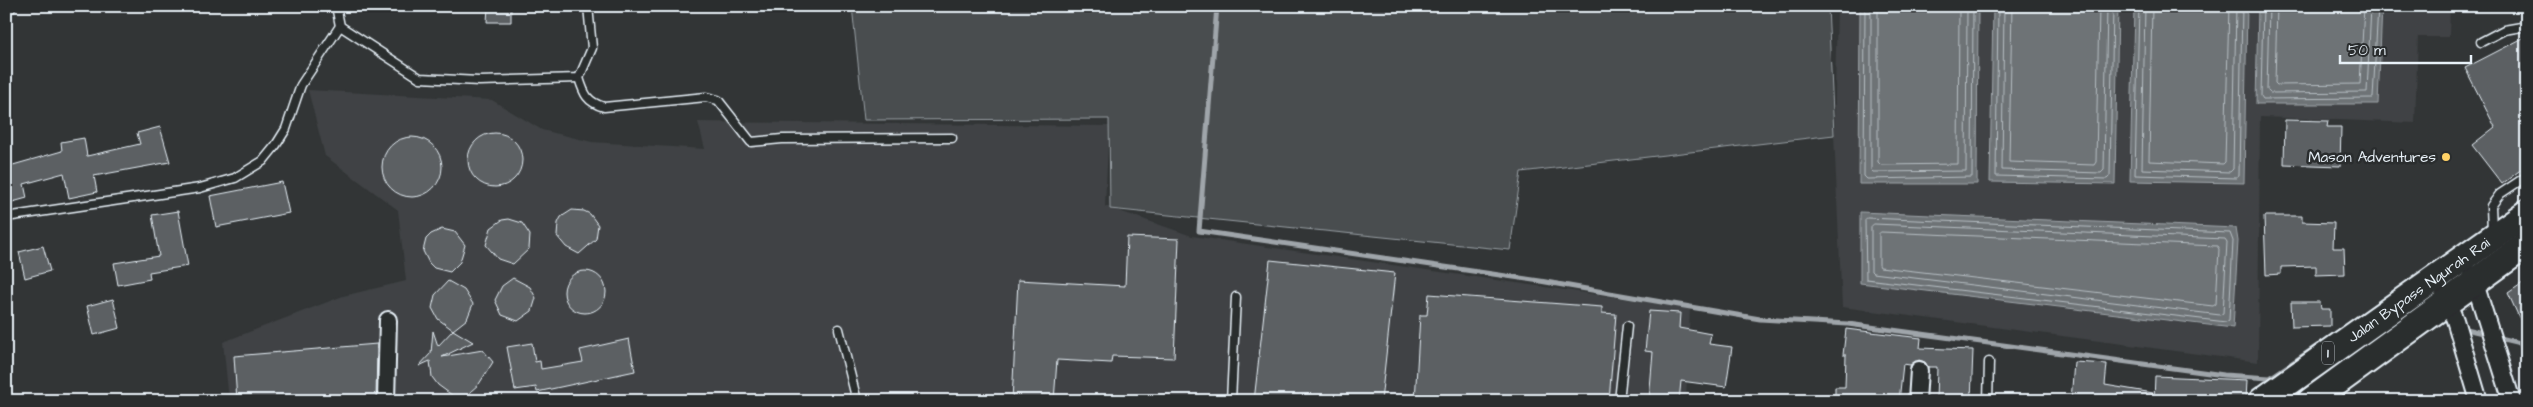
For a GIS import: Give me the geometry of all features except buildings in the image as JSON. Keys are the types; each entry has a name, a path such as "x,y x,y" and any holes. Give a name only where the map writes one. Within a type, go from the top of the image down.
{"highway":[{"name":"Jalan Bypass Ngurah Rai","path":"2262,401 2527,213"},
{"name":"Jalan Bypass Ngurah Rai","path":"2310,401 2436,315 2475,280 2527,244"}],"street":[{"path":"2464,257 2475,280 2512,401"},
{"path":"2415,292 2436,315 2472,378 2479,401"},
{"path":"386,401 388,320"},
{"path":"1917,401 1919,370"}],"lane":[{"path":"6,217 200,188 235,178 263,161 286,129 301,85 340,26 336,6"},
{"path":"588,6 592,48 579,78 584,94 592,103 604,106 706,97 718,100 750,142 782,139 952,138"},
{"path":"340,26 420,78 479,81 579,78"},
{"path":"2481,42 2504,30 2527,26"},
{"path":"2493,237 2491,206 2500,194 2527,176"},
{"path":"1231,401 1236,297"},
{"path":"1619,401 1627,326"},
{"path":"839,329 857,401"},
{"path":"1988,401 1989,362"}],"shaded area":[{"path":"852,6 1828,6 1834,135 1521,172 1510,250 1110,209 1109,119 864,120"},
{"path":"1837,6 2450,6 2449,37 2418,37 2415,123 2260,117 2258,362 1842,307 1834,135"},
{"path":"308,90 492,100 542,130 592,142 705,149 698,122 1109,126 1105,206 1192,236 1690,308 1686,401 229,401 223,342 343,296 406,281 398,210 325,156"}],"water":[{"path":"1860,6 1978,6 1977,184 1859,184"},
{"path":"1993,6 2118,6 2115,184 1990,182"},
{"path":"2134,6 2247,6 2244,183 2130,181"},
{"path":"2258,6 2382,6 2378,104 2256,104"},
{"path":"1860,212 2236,228 2238,241 2233,328 1860,283"}],"waterway":[{"path":"1217,6 1199,231 1540,281 1760,319 1848,324 2224,375 2270,378 2317,346"},
{"path":"2461,328 2487,334"},
{"path":"2495,337 2520,343 2527,358"}],"place":[{"name":"Mason Adventures","path":"2446,157"}]}
